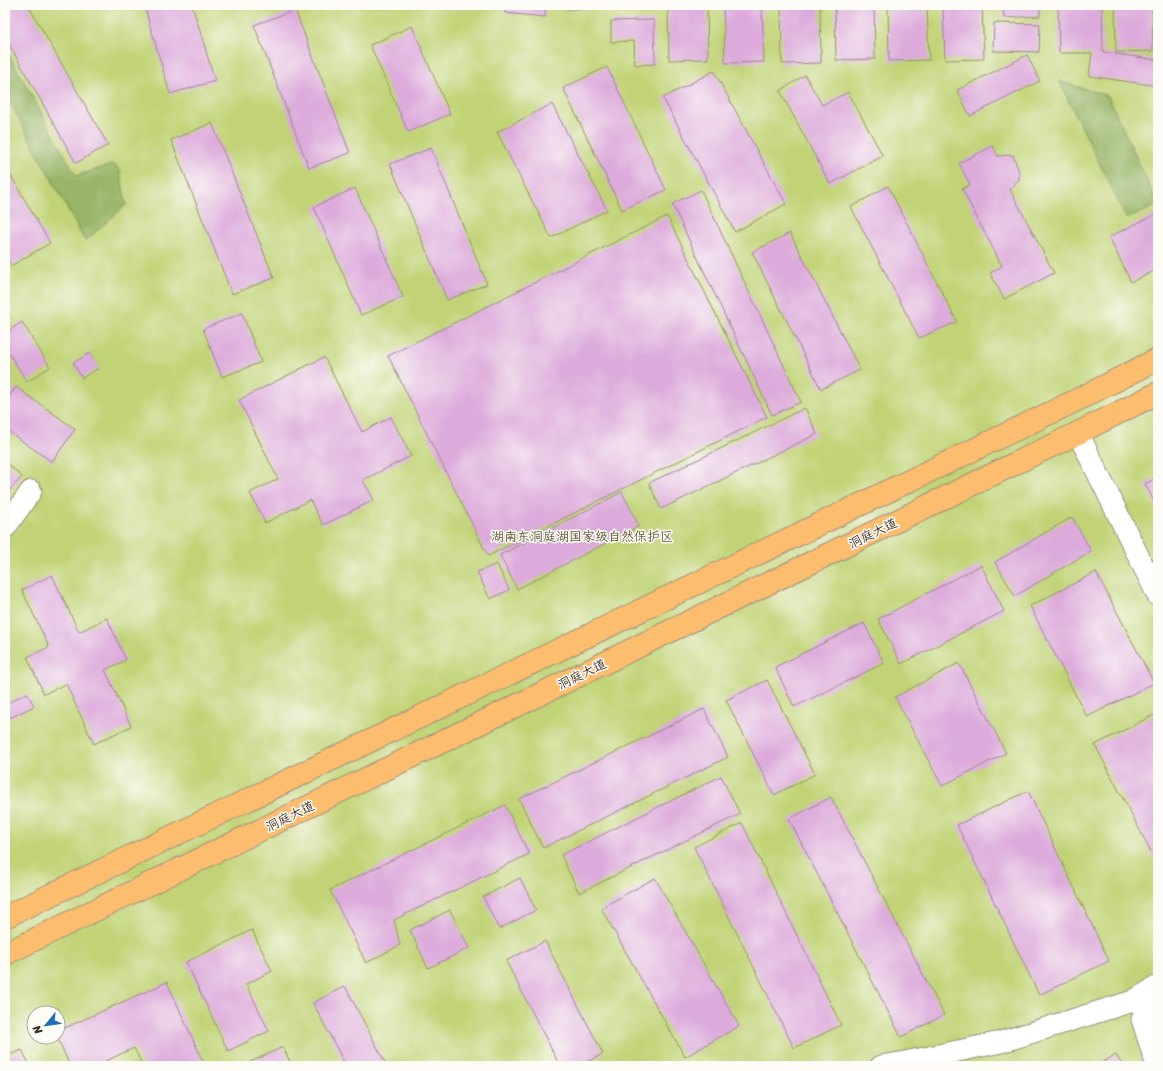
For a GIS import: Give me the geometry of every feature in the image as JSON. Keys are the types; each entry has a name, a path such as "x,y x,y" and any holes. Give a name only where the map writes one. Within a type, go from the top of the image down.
{"main road":[{"path":"5,917 1072,402 1158,358"},
{"name":"洞庭大道","path":"5,954 1158,393"}],"street":[{"path":"1078,433 1158,596"},
{"path":"5,528 31,490"},
{"path":"881,1066 1001,1042 1133,1001 1158,986"},
{"path":"1158,994 1142,1019 1158,1066"}],"green space":[{"name":"湖南东洞庭湖国家级自然保护区","path":"5,5 1158,5 1158,1066 5,1066"},
{"path":"5,47 76,176 114,164 120,171 126,205 85,241 5,93"},
{"path":"1059,81 1108,96 1158,205 1127,219"}],"building":[{"path":"5,5 28,5 108,145 76,163 5,37"},
{"path":"144,5 192,5 215,81 170,94"},
{"path":"243,5 256,5 256,6 244,9"},
{"path":"445,5 487,5 487,8 445,9"},
{"path":"505,5 546,5 545,17 505,13"},
{"path":"566,5 610,5 610,8 566,9"},
{"path":"668,5 707,5 708,59 669,60"},
{"path":"723,5 762,5 764,62 725,63"},
{"path":"781,5 820,5 821,63 782,64"},
{"path":"835,5 874,5 875,59 836,60"},
{"path":"888,5 927,5 929,60 889,61"},
{"path":"943,5 982,5 984,59 945,60"},
{"path":"1003,5 1040,5 1040,16 1004,18"},
{"path":"1058,5 1102,5 1103,52 1158,60 1158,86 1089,76 1092,53 1059,53"},
{"path":"1115,5 1152,5 1153,51 1116,52"},
{"path":"295,10 350,153 309,168 254,25"},
{"path":"654,20 655,64 635,65 634,41 611,42 611,21"},
{"path":"994,23 1040,24 1039,52 993,51"},
{"path":"412,26 450,114 408,132 370,45"},
{"path":"1027,55 1040,81 970,116 957,90"},
{"path":"607,67 666,190 622,210 563,88"},
{"path":"714,71 786,204 735,232 663,98"},
{"path":"805,75 822,105 848,92 883,156 830,184 780,91"},
{"path":"552,104 607,210 551,238 497,132"},
{"path":"212,123 274,278 232,294 171,140"},
{"path":"993,146 998,156 1013,155 1019,172 1019,179 1010,189 1054,273 1004,299 990,273 1002,266 962,189 970,185 959,163"},
{"path":"431,148 487,284 447,300 390,164"},
{"path":"5,166 50,243 11,266 5,255"},
{"path":"888,186 957,322 919,338 851,207"},
{"path":"355,188 403,297 361,315 314,207"},
{"path":"701,190 801,402 772,415 672,204"},
{"path":"1158,213 1158,269 1131,282 1109,237"},
{"path":"667,216 767,417 488,556 388,356"},
{"path":"790,233 860,370 821,389 752,252"},
{"path":"242,313 261,362 222,377 203,329"},
{"path":"22,322 50,367 27,382 5,347 5,333"},
{"path":"90,353 99,368 82,378 73,363"},
{"path":"324,357 362,432 391,417 411,456 363,480 374,500 323,525 310,500 265,523 250,493 278,479 239,400"},
{"path":"16,387 75,429 52,462 5,429 5,402"},
{"path":"805,408 817,434 661,509 649,483"},
{"path":"5,461 22,477 5,495"},
{"path":"1158,477 1158,509 1145,484"},
{"path":"622,492 639,526 517,589 500,555"},
{"path":"1072,517 1091,551 1015,596 995,562"},
{"path":"497,564 509,590 490,599 477,572"},
{"path":"981,565 1004,611 901,664 878,619"},
{"path":"1096,572 1154,683 1087,717 1030,606"},
{"path":"52,575 79,632 107,618 126,660 105,670 131,726 94,744 66,684 44,694 27,657 49,647 22,590"},
{"path":"864,623 884,663 794,707 775,667"},
{"path":"959,663 1006,753 942,786 895,697"},
{"path":"767,680 815,774 774,795 726,700"},
{"path":"27,693 34,706 10,718 5,708 5,704"},
{"path":"704,709 728,757 543,848 519,799"},
{"path":"1158,713 1158,865 1095,745"},
{"path":"721,776 740,814 579,893 561,855"},
{"path":"1028,791 1109,961 1039,995 957,825"},
{"path":"831,797 944,1015 901,1037 789,819"},
{"path":"505,805 529,854 394,920 400,945 366,963 330,890"},
{"path":"742,823 841,1025 794,1048 694,847"},
{"path":"520,878 536,910 499,929 483,897"},
{"path":"655,878 739,1026 685,1057 601,908"},
{"path":"450,910 469,948 428,968 410,930"},
{"path":"252,930 272,971 246,984 269,1031 228,1051 186,962"},
{"path":"545,941 603,1054 579,1066 560,1066 506,961"},
{"path":"167,982 205,1066 143,1066 134,1048 95,1066 70,1066 61,1045 66,1045 66,1027"},
{"path":"345,986 387,1066 346,1066 313,1003"},
{"path":"283,1047 292,1066 242,1066"},
{"path":"22,1050 30,1066 5,1066 5,1057"},
{"path":"1116,1055 1123,1066 1096,1066"}]}
